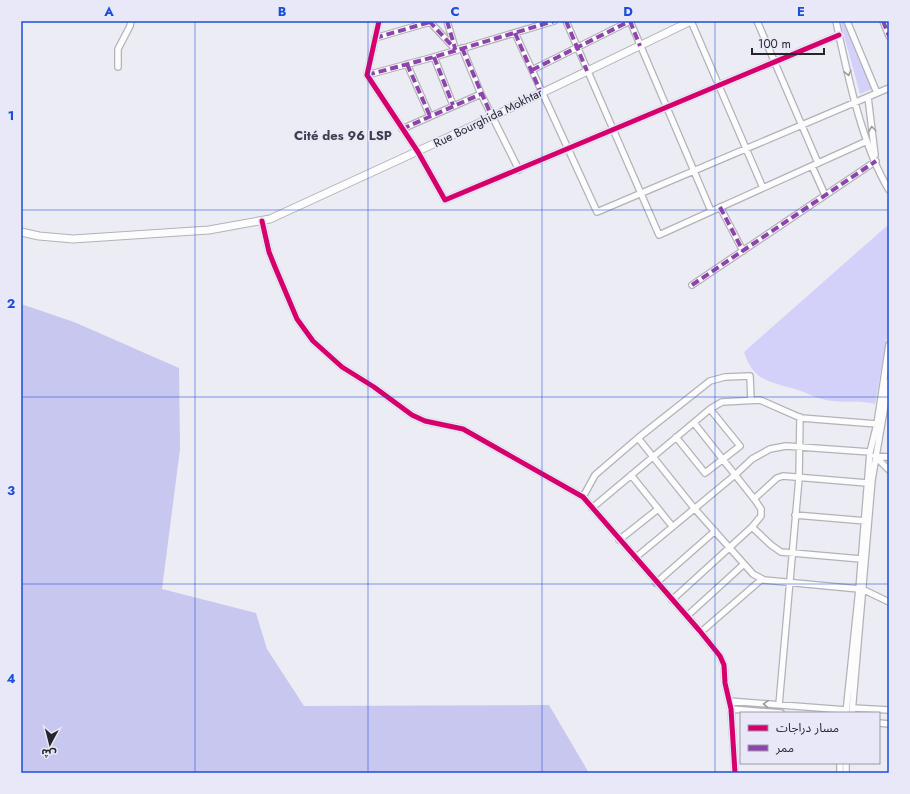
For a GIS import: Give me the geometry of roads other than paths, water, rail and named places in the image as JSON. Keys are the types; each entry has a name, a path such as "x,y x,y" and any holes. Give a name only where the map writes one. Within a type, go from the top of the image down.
{"main road":[{"name":"Rue Bourghida Mokhtar","path":"21,232 39,236 73,238 209,230 262,221 294,210 691,21"}],"street":[{"path":"118,67 118,49 130,26 130,21"},
{"path":"379,21 367,75 418,152 445,200 775,64 839,35"},
{"path":"447,21 459,49 519,170"},
{"path":"367,75 434,57 554,21"},
{"path":"566,21 659,235 867,141"},
{"path":"532,70 630,21 711,212"},
{"path":"691,21 763,188"},
{"path":"757,21 801,125 825,195"},
{"path":"836,21 867,141 889,190"},
{"path":"847,21 877,93"},
{"path":"883,21 888,28 889,36"},
{"path":"375,38 429,22 459,49"},
{"path":"515,33 598,212 889,88"},
{"path":"434,57 453,105"},
{"path":"408,64 430,116"},
{"path":"402,129 453,105 481,94"},
{"path":"868,97 876,161"},
{"path":"692,285 876,161"},
{"path":"720,207 743,251"},
{"path":"262,221 269,252 297,319 312,340 342,367 374,387 412,415 425,421 462,429 583,497 656,583 701,632 722,661 724,683 731,709 735,773"},
{"path":"729,701 779,704 846,712 860,589 861,558 866,521 867,483 889,345"},
{"path":"583,497 595,475 638,438 710,381 725,377 750,376 751,400"},
{"path":"889,381 883,420 872,454 860,589 852,710 889,710"},
{"path":"592,508 710,409 722,402 760,400 800,417 877,424"},
{"path":"676,437 705,473 740,446 710,409"},
{"path":"779,704 799,478 800,417"},
{"path":"672,600 752,527 761,516 761,509 754,499 694,423"},
{"path":"638,438 654,456 694,508 753,574 762,579 860,589 889,602"},
{"path":"635,558 735,475 752,458 770,449 786,446 889,457"},
{"path":"872,454 889,470"},
{"path":"631,475 672,526"},
{"path":"754,499 777,478 799,478 867,483"},
{"path":"619,540 658,508"},
{"path":"795,515 866,521"},
{"path":"752,527 777,550 792,553 861,558"},
{"path":"656,583 714,531"},
{"path":"686,616 744,564"},
{"path":"701,632 762,579"},
{"path":"731,709 768,712"}],"district":[{"name":"Cité des 96 LSP","path":"343,135"}]}
